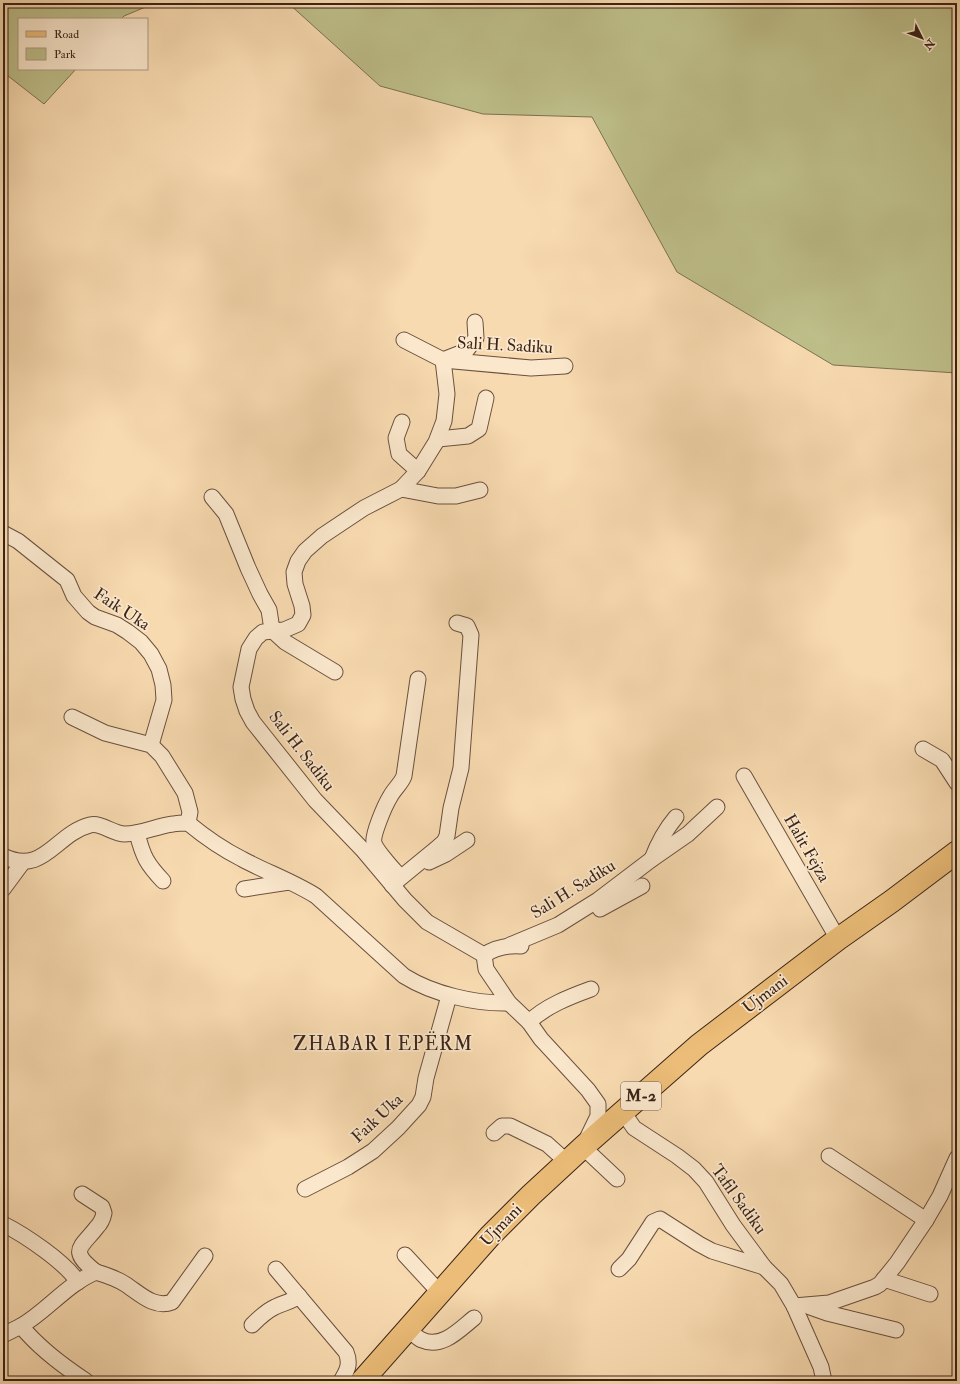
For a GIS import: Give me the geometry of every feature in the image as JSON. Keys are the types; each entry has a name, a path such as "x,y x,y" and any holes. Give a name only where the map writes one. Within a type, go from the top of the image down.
{"main road":[{"name":"Ujmani","path":"362,1381 407,1328 490,1236 583,1147 699,1045 838,939 957,852"}],"street":[{"name":"Sali H. Sadiku","path":"443,360 466,351 476,338 475,322"},
{"name":"Sali H. Sadiku","path":"404,340 443,360 531,368 565,366"},
{"name":"Sali H. Sadiku","path":"396,881 384,874 315,800 254,722 242,699 241,688 250,649 256,638 263,632 291,628 298,624 302,615 302,606 295,584 294,572 298,561 305,551 322,536 364,508 401,489 418,471 438,438 444,421 446,394 443,360"},
{"path":"438,438 468,436 479,429 486,398"},
{"path":"402,422 396,438 399,454 418,471"},
{"path":"401,489 438,496 456,496 480,490"},
{"path":"212,497 226,514 248,568 269,610 273,631 285,642 335,672"},
{"name":"Faik Uka","path":"3,533 18,541 67,580 74,596 88,612 95,617 117,625 128,632 141,642 151,654 159,669 164,685 164,700 151,745"},
{"path":"396,881 444,842 447,836 451,808 461,768 471,635 467,626 457,623"},
{"name":"Sali H. Sadiku","path":"418,679 404,776 401,783 390,796 376,828 374,844 392,869 396,881 427,922 484,955 558,925 611,891 652,859 688,834 717,807"},
{"path":"72,717 105,733 151,745 162,756 185,793 190,812 188,823"},
{"path":"923,749 942,760 957,783"},
{"name":"Halit Fejza","path":"744,776 838,939"},
{"path":"652,859 665,830 676,817"},
{"path":"3,856 23,862 36,859 48,852 70,834 80,828 92,824 108,828 122,834 137,833 173,824 188,823 210,840 242,859 303,888 316,896 404,976 415,983 449,996 489,1002 509,1003"},
{"path":"137,833 142,852 151,869 163,881"},
{"path":"418,864 428,863 446,854 467,840"},
{"path":"3,889 23,862"},
{"path":"244,889 289,882"},
{"name":"Sali H. Sadiku","path":"510,945 523,946 541,941 557,934 642,886"},
{"path":"484,955 486,969 509,1003 529,1022 541,1039 588,1090 598,1104 598,1116 583,1147 617,1179"},
{"path":"529,1022 538,1014 572,996 591,989"},
{"name":"Faik Uka","path":"305,1189 348,1167 373,1151 398,1128 419,1105 423,1097 428,1072 449,996"},
{"name":"Tafil Sadiku","path":"623,1112 634,1128 678,1156 694,1169 706,1182 733,1225 764,1267 801,1306 822,1367 824,1381"},
{"path":"494,1133 502,1126 510,1126 547,1144 567,1162"},
{"path":"829,1156 926,1220"},
{"path":"801,1306 829,1303 880,1284 926,1220 940,1196 957,1158"},
{"path":"82,1194 102,1207 104,1213 98,1226 82,1243 80,1256 88,1266 96,1272 110,1276 124,1283 153,1302 167,1304 172,1302 205,1256"},
{"name":"Tafil Sadiku","path":"619,1270 629,1259 653,1222 660,1220 712,1251 764,1267"},
{"path":"3,1224 24,1236 59,1262 78,1282"},
{"path":"405,1255 440,1293"},
{"path":"276,1269 346,1352 349,1365 341,1381"},
{"path":"3,1335 33,1320 40,1312 78,1282 86,1276 96,1272"},
{"path":"884,1279 930,1294"},
{"path":"252,1325 261,1316 275,1307 298,1296"},
{"path":"801,1306 896,1330"},
{"path":"407,1328 421,1340 436,1343 450,1337 474,1318"},
{"path":"21,1326 38,1345 86,1381"}],"green space":[{"path":"3,3 155,3 122,18 18,18 18,70 75,70 44,104 3,72"},
{"path":"288,3 957,3 957,373 833,365 677,272 592,117 483,114 380,86"}],"district":[{"name":"ZHABAR I EPËRM","path":"383,1044"}]}
